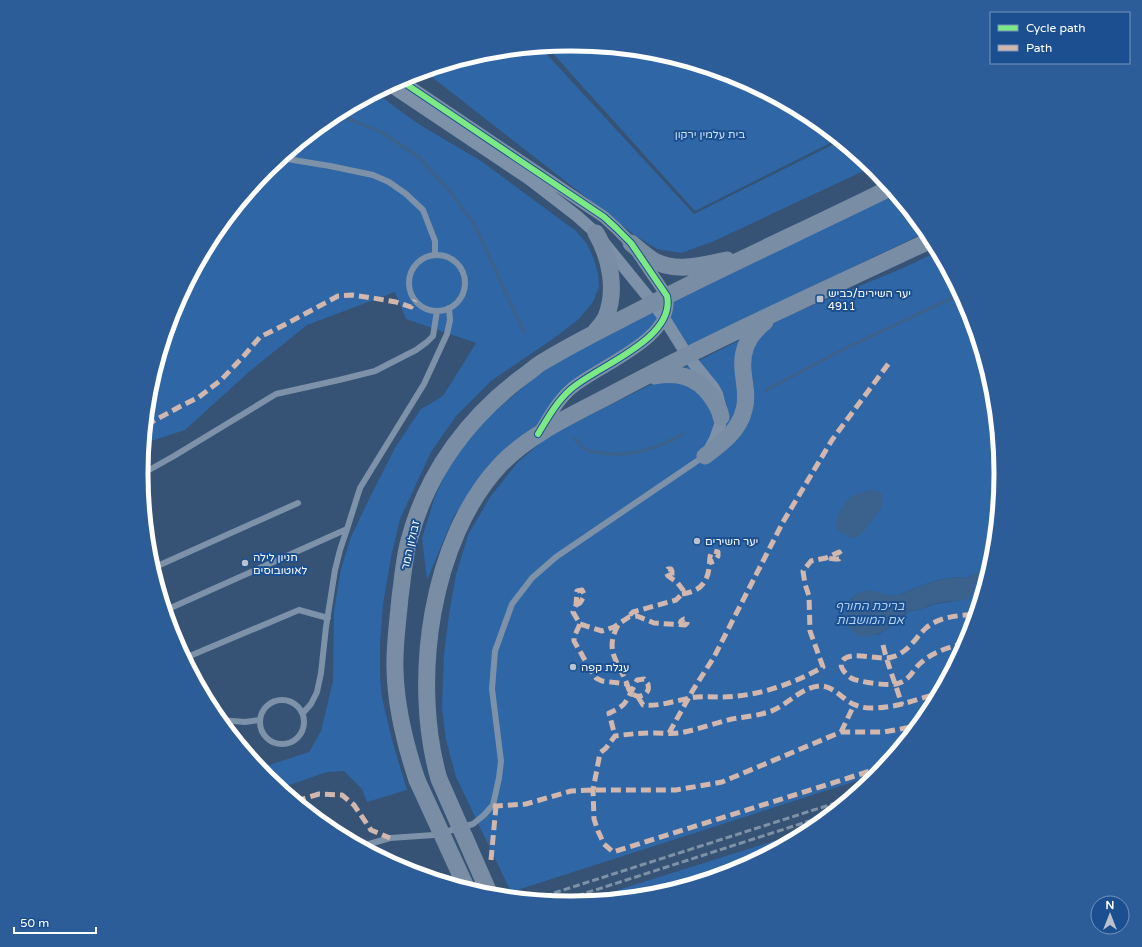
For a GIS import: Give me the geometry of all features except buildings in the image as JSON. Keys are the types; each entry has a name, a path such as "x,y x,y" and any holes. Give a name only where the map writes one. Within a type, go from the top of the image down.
{"main road":[{"path":"631,243 652,259 673,268 686,268 734,259 762,250 885,191"},
{"path":"594,333 602,324 606,316 610,300 611,286 607,256 596,233"},
{"path":"487,887 439,779 433,760 428,726 426,694 432,620 444,569 460,525 480,490 502,463 538,434 688,356 925,243"},
{"name":"זבולון המר","path":"464,882 417,780 407,749 400,714 395,670 397,625 409,539 424,495 447,455 481,412 499,394 544,360 594,333 762,250"},
{"path":"705,456 724,441 741,420 746,401 743,360 748,340 756,330 780,311"},
{"path":"638,381 665,374 683,375 691,378 707,390 714,400 721,417"}],"street":[{"path":"406,84 604,217 631,243 660,300 664,318 688,356 715,391 720,402 720,425 715,439 705,456"},
{"path":"395,90 529,179 577,216 596,233 660,300"},
{"path":"538,434 560,401 570,390 577,384 638,346 656,330 664,318"}],"lane":[{"path":"289,159 330,166 372,176 389,182 406,194 423,210 435,241 435,255"},
{"path":"443,255 451,258 463,271 465,280 462,296 449,308 438,311 429,310 421,306 410,292 409,284 411,272 419,261 426,257 443,255"},
{"path":"303,713 311,704 317,692 322,673 328,618 340,550 360,488 424,384 447,334 450,320 449,308"},
{"path":"148,471 276,394 352,377 375,370 416,350 433,336 438,311"},
{"path":"369,844 390,838 434,835 473,824 484,815 493,804 501,761 492,689 495,651 512,604 532,578 556,557 705,456"},
{"path":"159,565 298,503"},
{"path":"171,608 347,529"},
{"path":"190,656 299,610 328,618"},
{"path":"286,700 293,702 299,707 305,720 302,733 298,738 286,744 279,744 272,742 263,733 260,726 260,720 262,712 266,706 272,702 286,700"},
{"path":"229,721 245,722 260,720"}],"green space":[{"path":"545,52 694,214 835,144 865,170 712,242 681,253 657,249 636,236 429,75 462,65 489,59"},
{"name":"בית עלמין ירקון","path":"551,52 599,52 626,55 680,65 707,73 733,83 782,108 806,122 833,142 695,211"},
{"path":"381,97 417,123 481,161 576,231 587,244 594,259 598,274 599,287 593,302 579,319 557,336 491,381 456,416 431,452 400,519 391,557 383,604 380,645 380,675 382,698 392,740 407,790 367,802 362,789 344,771 327,772 287,786 266,766 309,752 321,731 333,681 334,611 341,569 351,537 395,448 421,409 443,396 476,343 406,319 395,292 307,325 250,371 185,430 149,442 157,391 171,338 192,287 205,262 236,216 253,195 292,156 336,122"},
{"path":"890,196 919,235 689,346 670,319 674,307 673,298"},
{"path":"932,254 950,287 971,338 979,364 990,418 994,474 990,529 979,583 971,609 950,660 937,685 906,731 889,752 863,779 511,891 456,777 446,740 442,708 444,654 449,614 456,575 468,535 490,497 518,462 544,440 564,428 794,313 903,268","holes":["971,575 976,583 974,584 974,588 969,598 934,604 922,609 910,611 877,635 846,611 851,599 860,593 877,593 894,596 937,581 949,578 969,578"]},
{"path":"650,309 658,318 652,327 541,420 474,487 454,516 427,580 422,538 434,499 446,473 462,446 486,419 542,371"},
{"path":"784,838 733,864 707,874 653,888 604,894"}],"water":[{"path":"873,489 882,494 883,501 879,510 866,529 854,538 838,530 836,522 846,502 852,496"},
{"name":"בריכת החורף אם המושבות","path":"975,573 980,575 980,580 974,584 973,593 969,598 937,603 922,609 912,610 900,617 882,632 865,637 858,636 851,630 845,621 849,603 852,598 861,592 871,590 887,595 896,595 929,583 955,578 969,578"}],"waterway":[{"path":"344,117 381,132 419,157 452,194 474,224 524,332"},
{"path":"766,390 842,350 954,297"},
{"path":"575,439 589,451 623,454 654,448 683,434"}],"railway":[{"path":"547,895 835,803"},
{"path":"577,896 813,820"}],"marked path":[{"path":"152,422 199,397 221,380 260,337 338,296 352,295 373,298 396,302 411,307 415,300"},
{"path":"669,733 693,690 714,657 783,522 832,440 889,363"},
{"path":"682,594 697,589 704,583 708,574 709,564 710,562 711,553 714,551 718,552 718,556 715,561 709,563"},
{"path":"638,697 643,705 650,705 697,697 748,695 781,686 823,667 810,631 809,596 803,571 811,561 826,558 839,552 841,555 839,559 826,558"},
{"path":"630,615 633,612 676,600 682,594 683,590 677,582 668,576 666,572 668,569 671,569 672,571 672,579"},
{"path":"576,605 580,603 583,598 584,594 582,590 577,591 576,605 573,612 580,624 574,637 574,641 596,678 602,681 627,684 630,692 631,693 633,695 638,696 647,692 648,684 644,679 637,680 633,689 631,692 629,696 624,704 609,713 615,736"},
{"path":"956,646 938,652 928,658 919,664 909,677 896,684 880,684 851,678 841,667 843,660 848,657 860,656 887,658 898,655 907,649 931,624 949,617 969,615"},
{"path":"580,624 602,631 614,627 629,617 637,616 654,623 685,625 687,620 684,619 680,624"},
{"path":"618,625 614,634 612,649 627,684"},
{"path":"883,645 902,705"},
{"path":"871,771 613,852 604,844 594,819 593,790 600,753 615,736 645,733 679,733 732,719 761,714 772,711 805,690 819,686 824,686 833,690 855,705 869,708 897,705 930,696"},
{"path":"841,732 854,705"},
{"path":"493,805 526,804 571,791 676,790 722,782 841,732 884,732 908,728"},
{"path":"302,799 319,794 342,795 354,805 371,830 390,838"},
{"path":"491,860 496,806"}],"cycle path":[{"path":"406,84 604,217 631,243 667,296 667,311 659,325 647,338 632,350 571,389 557,405 538,434"}],"place":[{"name":"יער השירים/כביש 4911","path":"820,299"},
{"name":"יער השירים","path":"697,541"},
{"name":"חניון לילה לאוטובוסים","path":"245,563"},
{"name":"עגלת קפה","path":"573,667"}]}
